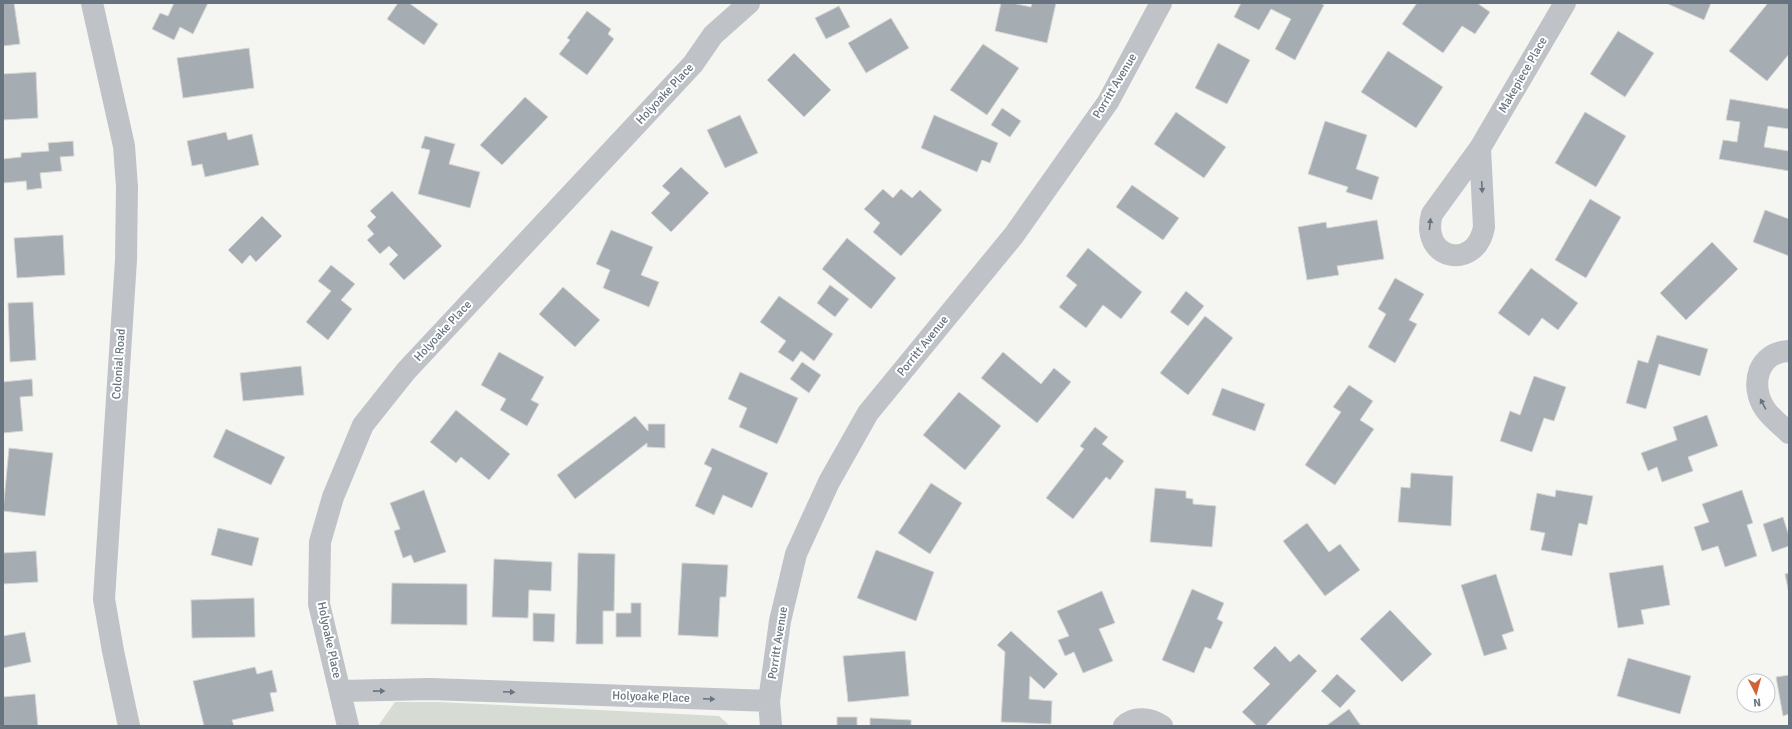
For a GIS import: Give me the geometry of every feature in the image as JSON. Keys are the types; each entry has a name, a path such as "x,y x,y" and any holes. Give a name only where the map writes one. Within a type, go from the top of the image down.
{"street":[{"name":"Colonial Road","path":"92,3 124,146 127,187 126,260 104,599 113,651 129,726"},
{"name":"Holyoake Place","path":"714,35 723,3"},
{"name":"Holyoake Place","path":"348,726 319,604 320,542 333,497 363,425 406,371 693,64 714,35 749,3"},
{"name":"Porritt Avenue","path":"771,726 769,701 780,622 796,554 829,482 868,413 1014,235 1108,102 1161,3"},
{"name":"Makepiece Place","path":"1480,148 1565,3"},
{"path":"1789,351 1781,351 1765,360 1760,367 1757,386 1765,409 1789,433"},
{"name":"Holyoake Place","path":"340,692 430,690 769,701"},
{"path":"1124,726 1132,720 1142,719 1152,721 1162,726"}],"shaded area":[{"path":"395,702 438,702 719,716 730,726 378,726"}],"building":[{"path":"3,3 14,3 20,44 3,46"},
{"path":"174,3 208,3 193,34 180,27 174,40 152,29 160,13 168,16"},
{"path":"398,3 409,3 438,24 424,45 387,19"},
{"path":"1001,3 1012,3 1031,7 1032,3 1056,3 1047,43 995,31"},
{"path":"1241,3 1320,3 1324,5 1295,60 1275,49 1291,19 1271,9 1259,30 1234,17"},
{"path":"1417,3 1477,3 1490,12 1475,34 1462,26 1443,53 1402,24"},
{"path":"1666,3 1711,3 1704,20"},
{"path":"1768,3 1789,3 1789,54 1767,81 1729,51"},
{"path":"839,6 850,27 826,39 815,18"},
{"path":"587,11 611,29 608,34 614,39 587,75 559,54 570,40 567,38"},
{"path":"891,18 909,48 866,73 848,43"},
{"path":"1618,31 1654,53 1625,97 1590,74"},
{"path":"1218,43 1250,60 1227,104 1195,88"},
{"path":"983,44 1019,68 987,115 950,90"},
{"path":"249,48 254,88 183,98 177,58"},
{"path":"1388,51 1443,87 1416,128 1361,92"},
{"path":"794,53 831,90 804,117 767,80"},
{"path":"36,72 38,118 3,120 3,74"},
{"path":"525,97 548,117 502,165 480,145"},
{"path":"1730,99 1789,109 1789,129 1768,126 1764,147 1789,151 1789,171 1719,159 1723,140 1737,142 1740,122 1726,120"},
{"path":"1002,108 1021,121 1010,137 991,125"},
{"path":"1176,112 1226,147 1204,178 1154,144"},
{"path":"1585,112 1626,136 1596,187 1555,163"},
{"path":"740,115 758,153 725,168 707,130"},
{"path":"934,115 998,143 990,163 982,160 977,172 921,148"},
{"path":"1325,121 1367,135 1356,169 1379,177 1372,200 1346,192 1348,187 1308,174"},
{"path":"226,132 228,140 252,134 259,165 205,177 202,164 192,166 187,141"},
{"path":"425,136 455,144 449,164 480,172 470,208 418,194 430,150 421,148"},
{"path":"73,141 74,156 60,157 62,171 40,173 42,188 27,190 26,181 3,183 3,159 21,157 21,153 49,151 48,143"},
{"path":"681,167 709,193 671,232 651,213 670,193 662,186"},
{"path":"1132,185 1179,218 1163,240 1116,207"},
{"path":"883,189 893,198 901,189 912,198 920,190 942,210 901,256 873,232 880,223 864,209"},
{"path":"392,191 442,246 404,280 389,264 398,255 389,246 380,254 367,240 374,234 367,226 376,217 370,211"},
{"path":"1590,199 1621,217 1586,278 1555,260"},
{"path":"1765,210 1789,219 1789,256 1753,242"},
{"path":"262,216 282,236 256,262 250,255 242,264 228,250"},
{"path":"1377,220 1384,259 1337,266 1339,275 1307,280 1298,227 1326,222 1327,228"},
{"path":"611,230 653,247 641,275 659,282 649,307 603,288 610,270 596,264"},
{"path":"63,235 65,275 17,278 14,238"},
{"path":"847,238 896,278 871,309 822,269"},
{"path":"1712,242 1738,269 1686,320 1660,293"},
{"path":"1088,248 1142,292 1121,319 1103,305 1086,328 1059,307 1077,285 1066,276"},
{"path":"331,265 355,284 341,300 352,309 328,340 306,322 331,291 318,281"},
{"path":"1531,268 1578,303 1558,330 1542,318 1529,336 1498,313"},
{"path":"1395,278 1424,294 1409,320 1417,324 1395,363 1368,347 1386,314 1378,309"},
{"path":"830,285 849,299 835,317 817,303"},
{"path":"563,287 600,320 575,347 539,314"},
{"path":"1186,291 1204,306 1188,326 1170,312"},
{"path":"779,296 833,334 814,361 801,351 793,362 778,352 786,341 760,322"},
{"path":"33,302 36,360 10,362 8,303"},
{"path":"1205,316 1233,338 1188,395 1160,373"},
{"path":"1657,335 1708,349 1700,376 1659,364 1646,409 1626,403 1638,360 1648,363"},
{"path":"499,352 544,377 531,400 539,404 527,426 500,410 506,399 481,385"},
{"path":"1003,352 1041,384 1054,368 1071,382 1037,423 981,378"},
{"path":"802,362 821,375 809,393 790,379"},
{"path":"301,366 304,395 243,401 240,373"},
{"path":"740,372 798,398 777,444 739,427 747,408 728,399"},
{"path":"1534,376 1566,387 1554,421 1544,418 1532,452 1500,441 1510,411 1520,415"},
{"path":"32,379 33,396 20,397 23,431 3,433 3,382"},
{"path":"1349,385 1373,401 1360,420 1374,429 1335,485 1305,465 1341,412 1333,407"},
{"path":"1222,388 1265,404 1255,431 1212,415"},
{"path":"959,392 1001,426 965,470 923,435"},
{"path":"456,410 510,454 489,480 461,457 456,463 430,442"},
{"path":"1707,415 1718,446 1688,457 1693,471 1662,482 1657,467 1648,471 1641,453 1677,440 1673,427"},
{"path":"635,416 648,431 648,424 665,424 665,448 647,447 647,443 575,499 557,475"},
{"path":"1095,427 1108,437 1102,444 1124,461 1110,480 1106,477 1073,519 1046,498 1084,449 1080,446"},
{"path":"226,429 285,457 271,485 213,457"},
{"path":"9,448 53,453 45,516 3,511"},
{"path":"712,448 768,473 752,508 723,495 714,515 695,506 712,468 704,464"},
{"path":"1411,473 1453,476 1451,526 1398,522 1401,487 1410,488"},
{"path":"931,483 962,503 930,554 898,533"},
{"path":"1155,488 1186,491 1186,498 1193,499 1193,504 1216,506 1212,547 1150,542"},
{"path":"424,490 446,552 414,563 411,555 403,558 394,531 400,529 390,503"},
{"path":"1556,490 1593,496 1587,525 1579,523 1572,556 1541,550 1545,533 1530,530 1537,493 1555,497"},
{"path":"1742,490 1753,523 1747,525 1757,556 1725,567 1718,546 1702,551 1694,527 1709,522 1702,504"},
{"path":"1783,517 1789,536 1789,546 1772,552 1763,524"},
{"path":"1307,523 1329,552 1340,544 1360,570 1325,596 1283,541"},
{"path":"218,528 259,538 252,566 211,555"},
{"path":"876,550 934,572 916,621 857,598"},
{"path":"36,551 38,582 3,584 3,553"},
{"path":"578,553 615,554 614,611 603,611 603,644 576,644"},
{"path":"494,559 552,562 551,591 529,590 528,618 492,617"},
{"path":"682,563 728,565 726,597 720,597 718,637 678,635"},
{"path":"1663,565 1670,605 1641,610 1644,624 1618,628 1609,573"},
{"path":"1789,573 1789,594 1785,574"},
{"path":"1496,574 1514,631 1502,635 1507,649 1484,656 1461,585"},
{"path":"392,583 467,584 467,625 391,624"},
{"path":"1192,589 1224,603 1217,619 1223,622 1211,649 1205,647 1194,673 1162,660"},
{"path":"1102,591 1115,623 1099,629 1113,661 1083,673 1074,652 1065,656 1058,640 1069,636 1057,611"},
{"path":"254,598 255,637 192,638 191,600"},
{"path":"631,603 641,603 641,637 616,637 616,613 631,613"},
{"path":"1390,610 1432,654 1402,682 1360,639"},
{"path":"533,613 555,614 554,642 533,641"},
{"path":"1011,631 1058,674 1044,689 1030,676 1029,699 1052,701 1051,724 1001,722 1005,652 997,645"},
{"path":"25,632 31,662 3,668 3,636"},
{"path":"1275,646 1290,662 1299,654 1317,671 1265,726 1257,726 1242,712 1270,684 1253,668"},
{"path":"905,651 909,696 848,702 843,656"},
{"path":"1628,658 1691,676 1680,714 1617,696"},
{"path":"255,667 257,674 272,670 277,692 270,693 274,711 232,720 234,726 204,726 193,681"},
{"path":"1337,674 1356,691 1340,708 1321,691"},
{"path":"1789,675 1789,714 1783,716 1776,677"},
{"path":"35,694 38,726 3,726 3,697"},
{"path":"1349,709 1361,726 1326,726"},
{"path":"837,717 857,717 857,726 837,726"},
{"path":"870,718 911,720 911,726 870,726"}]}
